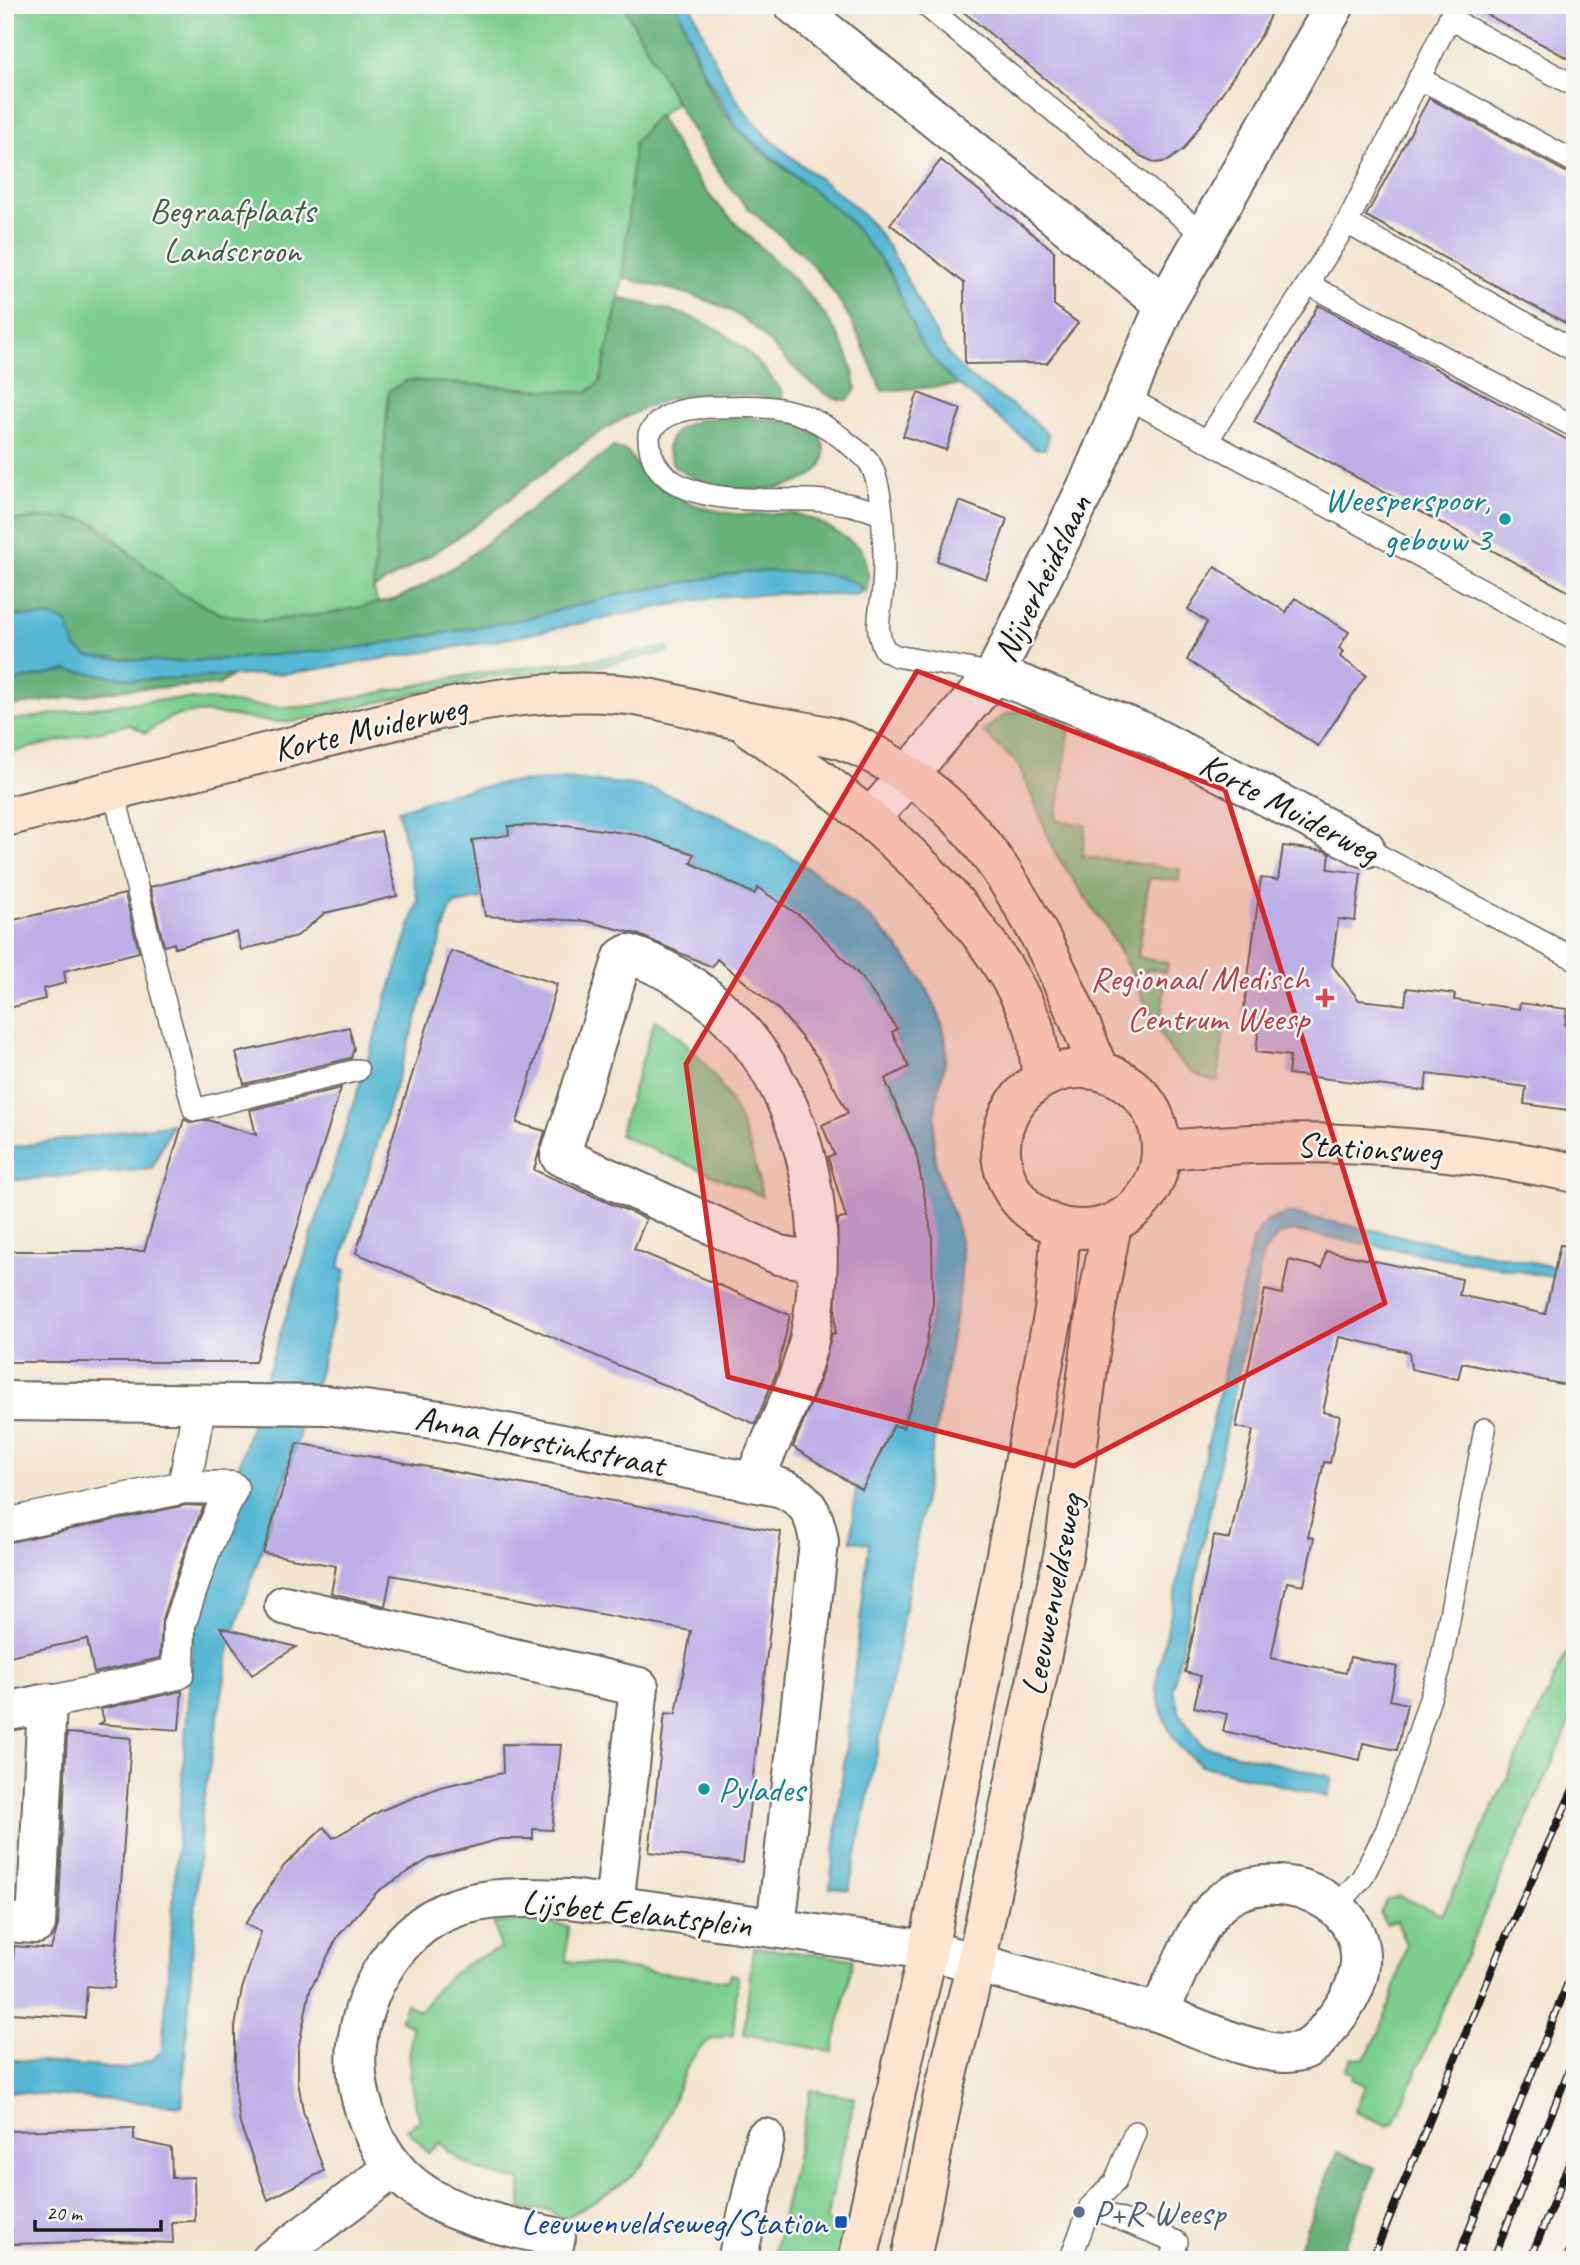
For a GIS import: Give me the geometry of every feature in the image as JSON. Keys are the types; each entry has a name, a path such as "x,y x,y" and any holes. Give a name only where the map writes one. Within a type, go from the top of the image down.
{"main road":[{"name":"Korte Muiderweg","path":"5,817 353,731 508,698 576,693 619,694 666,701 739,720 837,738 906,774 946,805 979,843 1036,928 1063,983 1099,1071"},
{"name":"Korte Muiderweg","path":"739,720 819,776 870,819 974,928 1005,971 1032,1023 1042,1079"},
{"path":"1070,1070 1099,1071 1124,1082 1144,1100 1157,1124 1161,1151 1155,1181 1138,1207 1112,1224 1087,1229 1061,1227 1039,1217 1021,1202 1008,1182 1002,1160 1002,1136 1010,1113 1023,1094 1042,1079 1070,1070"},
{"name":"Stationsweg","path":"1161,1151 1219,1144 1350,1143 1433,1149 1575,1173"},
{"name":"Leeuwenveldseweg","path":"911,2260 944,2091 976,1963 1064,1550 1095,1315 1112,1224"},
{"name":"Leeuwenveldseweg","path":"858,2260 928,1950 1054,1311 1061,1227"}],"street":[{"path":"794,5 1166,305"},
{"name":"Nijverheidslaan","path":"870,819 906,774 995,674 1090,480 1166,305 1327,9"},
{"name":"Korte Muiderweg","path":"995,674 1144,732 1365,848"},
{"path":"753,1482 801,1371 816,1296 817,1262 813,1209 802,1151 787,1102 749,1038 704,993 677,975 628,954 623,957 560,1156 779,1255 817,1262"},
{"name":"Anna Horstinkstraat","path":"5,1401 326,1405 442,1420 778,1487 801,1497 813,1516 819,1542 776,1928"},
{"path":"184,1486 200,1402"},
{"path":"5,1525 184,1486 232,1488 205,1548 180,1625 178,1673 5,1712"},
{"path":"284,1605 639,1687 614,1905"},
{"path":"5,1922 36,1924 47,1703"},
{"path":"928,1950 1159,2013 1252,2048 1295,2053 1315,2044 1352,1999 1362,1952 1355,1927 1337,1906 1293,1888 1267,1885 1235,1894 1214,1909 1159,2013"},
{"name":"Lijsbet Eelantsplein","path":"553,2248 433,2200 394,2168 367,2119 356,2074 359,2027 371,1990 396,1951 417,1929 454,1908 520,1897 614,1905 928,1950"},
{"path":"737,2260 765,2138"},
{"path":"271,2260 394,2168"}],"lane":[{"path":"925,5 1205,236"},
{"path":"1207,441 1347,223 1452,12 1575,86"},
{"path":"1419,78 1575,162"},
{"path":"1347,223 1575,351"},
{"path":"1308,284 1575,426"},
{"path":"1126,397 1575,640"},
{"path":"881,513 837,502 736,499 675,484 662,475 653,459 649,434 664,418 680,411 702,407 803,412 868,460 878,489 881,513 883,588 877,628 885,650 896,656 995,674"},
{"path":"114,791 159,980 194,1110 358,1070"},
{"name":"Korte Muiderweg","path":"1365,848 1575,959"},
{"path":"1337,1906 1362,1878 1387,1829 1440,1668 1485,1429"},
{"path":"1070,2260 1090,2207 1115,2182 1135,2132"},
{"path":"1090,2207 1177,2242 1171,2260"}],"highlighted area":[{"path":"917,671 1225,790 1385,1303 1074,1466 728,1377 686,1064"}],"green space":[{"name":"Begraafplaats Landscroon","path":"5,5 623,5 676,102 646,127 623,278 600,382 586,393 409,380 389,391 373,588 378,603 279,620 220,614 179,594 160,581 106,530 90,521 54,517 5,521"},
{"path":"623,5 677,5 705,77 724,111 749,140 834,207 859,232 885,265 949,377 959,385 882,391 857,333 838,299 814,267 731,189 687,122"},
{"path":"658,115 708,194 802,288 838,335 850,361 856,389 849,399 839,399 826,394 813,385 753,326 723,307 674,290 623,278 634,143"},
{"path":"619,298 678,312 712,326 744,348 783,394 781,399 736,394 690,394 662,401 634,413 554,464 455,539 373,589 389,391 408,380 587,393 600,382"},
{"path":"744,417 800,424 819,434 824,452 821,466 812,476 797,483 745,489 708,483 674,466 667,448 679,429 698,420"},
{"path":"613,447 627,451 636,464 659,486 702,507 735,514 795,514 830,528 862,549 869,578 866,592 861,587 745,572 630,592 524,619 356,648 168,662 90,657 20,615 5,616 5,521 62,517 90,521 179,593 221,614 264,621 333,613 396,599 417,589 458,564"},
{"path":"669,647 669,652 588,668 488,677 292,722 261,721 215,713 185,714 169,718 146,733 129,724 5,754 5,721 160,700 182,699 279,707 311,706 479,673 598,659"},
{"path":"67,670 138,680 233,675 219,685 127,689 5,707 5,683"},
{"path":"1030,708 1071,721 1056,820 1086,825 1082,856 1180,869 1179,881 1149,878 1138,957 1168,963 1166,972 1149,969 1133,976 1106,928 1056,854 1018,764 983,732 1004,715"},
{"path":"1153,978 1166,980 1160,1024 1224,1030 1218,1081 1202,1077 1188,1069 1167,1045 1137,986"},
{"path":"655,1019 696,1054 727,1096 748,1143 762,1196 619,1135"},
{"path":"1575,1635 1575,1712 1474,1936 1394,2124 1389,2126 1355,2112 1365,2085 1352,2079 1354,2075 1345,2070 1352,2057 1364,2059 1379,2033 1392,1998 1406,1945 1397,1921 1386,1924 1380,1912 1386,1900 1400,1896 1442,1915"},
{"path":"534,1920 568,1926 566,1961 728,1981 730,1974 738,1976 733,2035 710,2040 696,2053 687,2067 660,2135 642,2165 615,2189 563,2219 546,2209 521,2210 521,2180 477,2169 458,2158 441,2143 428,2153 407,2129 420,2120 410,2073 412,2026 400,2020 406,2004 420,2011 445,1980 463,1966 500,1949 494,1923"},
{"path":"753,1947 853,1959 833,2052 744,2034"},
{"path":"811,2090 855,2098 826,2221 844,2228 837,2260 773,2260"},
{"path":"1337,2152 1376,2168 1339,2260 1294,2260"}],"water":[{"path":"677,5 691,5 720,71 749,117 774,143 847,200 874,227 895,258 950,356 974,380 1025,414 1049,435 1045,449 1035,448 949,377 920,342 889,270 847,218 737,128 701,67"},
{"path":"745,572 828,575 856,584 862,592 854,596 793,593 726,596 500,640 293,673 138,680 67,670 5,683 5,616 53,617 66,622 76,648 90,657 168,662 216,660 356,648 524,619 630,592"},
{"path":"569,779 625,784 658,791 698,806 787,854 831,885 872,920 906,957 931,996 945,1037 946,1057 935,1113 934,1153 938,1174 961,1241 959,1296 897,1654 849,1890 830,1888 869,1543 851,1541 856,1486 862,1489 894,1425 903,1428 925,1356 931,1317 932,1242 879,1082 909,1067 892,1032 897,1029 851,969 817,934 758,888 754,894 691,863 694,854 602,832 558,827 508,826 509,835 473,840 482,899 455,904 450,910 339,1267 346,1270 316,1384 231,1642 202,1809 182,2106 5,2091 5,2059 126,2069 151,2060 162,2051 194,1619 248,1435 418,901 398,810 447,794 505,783"},
{"path":"172,1124 152,1169 5,1181 5,1148"},
{"path":"1288,1213 1575,1271 1575,1281 1292,1231 1278,1235 1263,1255 1173,1689 1180,1714 1203,1746 1332,1777 1328,1797 1200,1765 1178,1745 1165,1722 1155,1686 1252,1242 1265,1222"}],"building":[{"path":"955,5 1274,5 1262,34 1184,149 1168,161 1156,163 1138,155"},
{"path":"1469,5 1575,5 1575,62"},
{"path":"1429,98 1575,177 1575,328 1366,216"},
{"path":"941,160 1054,251 1054,305 1078,323 1047,363 965,364 964,283 890,224"},
{"name":"Weesperspoor, gebouw 3","path":"1318,305 1575,444 1575,595 1254,422"},
{"path":"918,393 961,409 946,450 903,436"},
{"path":"959,501 1007,519 986,579 937,561"},
{"path":"1215,567 1286,612 1295,598 1349,632 1339,648 1343,652 1340,657 1366,675 1318,746 1187,660 1207,622 1188,609"},
{"path":"566,825 638,835 694,854 691,863 754,894 758,888 806,920 862,978 897,1029 892,1032 909,1067 885,1079 916,1152 932,1236 933,1302 922,1372 903,1428 894,1425 862,1490 793,1447 819,1383 832,1333 835,1334 838,1219 846,1218 828,1157 834,1154 822,1125 848,1113 819,1059 780,1011 717,959 712,967 637,934 586,921 485,916 472,840 509,835 508,826"},
{"path":"381,831 397,896 325,913 297,936 241,950 237,932 175,948 174,943 164,946 150,887"},
{"path":"1283,846 1325,851 1330,854 1328,869 1361,873 1355,921 1338,919 1332,965 1359,1000 1405,1005 1407,988 1455,994 1454,1000 1519,1009 1520,1003 1567,1009 1565,1026 1575,1028 1575,1111 1524,1104 1526,1087 1492,1082 1427,1074 1425,1091 1288,1074 1290,1056 1256,1052 1260,1018 1243,1016 1261,878 1278,880"},
{"path":"125,894 139,952 64,971 66,983 43,989 45,999 5,1009 5,922"},
{"path":"451,951 557,984 517,1123 545,1131 534,1170 646,1219 634,1249 790,1315 778,1369 755,1424 356,1253"},
{"path":"349,1027 354,1048 351,1058 244,1084 236,1053"},
{"path":"341,1088 255,1362 5,1362 5,1251 144,1251 184,1119 191,1123 208,1120 256,1135 250,1110"},
{"path":"1560,1245 1575,1246 1575,1387 1462,1363 1458,1379 1411,1369 1409,1352 1339,1337 1323,1412 1340,1416 1330,1463 1324,1462 1308,1537 1314,1538 1304,1585 1287,1582 1271,1658 1346,1673 1350,1657 1397,1667 1390,1700 1407,1704 1397,1750 1363,1743 1360,1760 1223,1731 1227,1714 1194,1707 1201,1676 1185,1672 1214,1536 1230,1539 1253,1430 1236,1427 1265,1290 1282,1294 1289,1260 1322,1268 1326,1251 1462,1279 1459,1295 1545,1314"},
{"path":"297,1443 781,1532 743,1863 649,1852 665,1713 676,1714 691,1631 391,1575 385,1606 331,1593 336,1566 263,1553"},
{"path":"186,1505 204,1506 188,1542 162,1619 160,1658 94,1673 87,1639 5,1657 5,1543"},
{"path":"220,1627 296,1647 252,1675"},
{"path":"182,1691 179,1730 99,1724 104,1721 101,1709"},
{"path":"67,1733 131,1738 114,1988 87,1986 85,2018 10,2013 14,1946 51,1949 58,1925"},
{"path":"502,1744 561,1745 552,1830 533,1829 533,1839 500,1839 429,1859 378,1891 338,1936 310,1990 298,2050 298,2081 303,2111 324,2171 268,2200 240,2124 235,2087 235,2027 242,1989 261,1932 245,1924 283,1867 324,1827 333,1838 382,1810 440,1787 503,1773"},
{"path":"134,2128 134,2140 171,2148 172,2178 194,2177 195,2221 172,2222 173,2243 118,2241 12,2244 12,2231 5,2232 5,2131"}],"railway":[{"path":"1372,2260 1500,1950 1575,1785"},
{"path":"1457,2260 1575,1965"},
{"path":"1493,2260 1575,2055"},
{"path":"1530,2260 1575,2149"},
{"path":"1566,2260 1575,2239"}],"place":[{"name":"Weesperspoor, gebouw 3","path":"1505,519"},
{"name":"Regionaal Medisch Centrum Weesp","path":"1325,998"},
{"name":"Pylades","path":"704,1789"},
{"name":"P+R Weesp","path":"1079,2212"},
{"name":"Leeuwenveldseweg/Station","path":"841,2222"}]}
